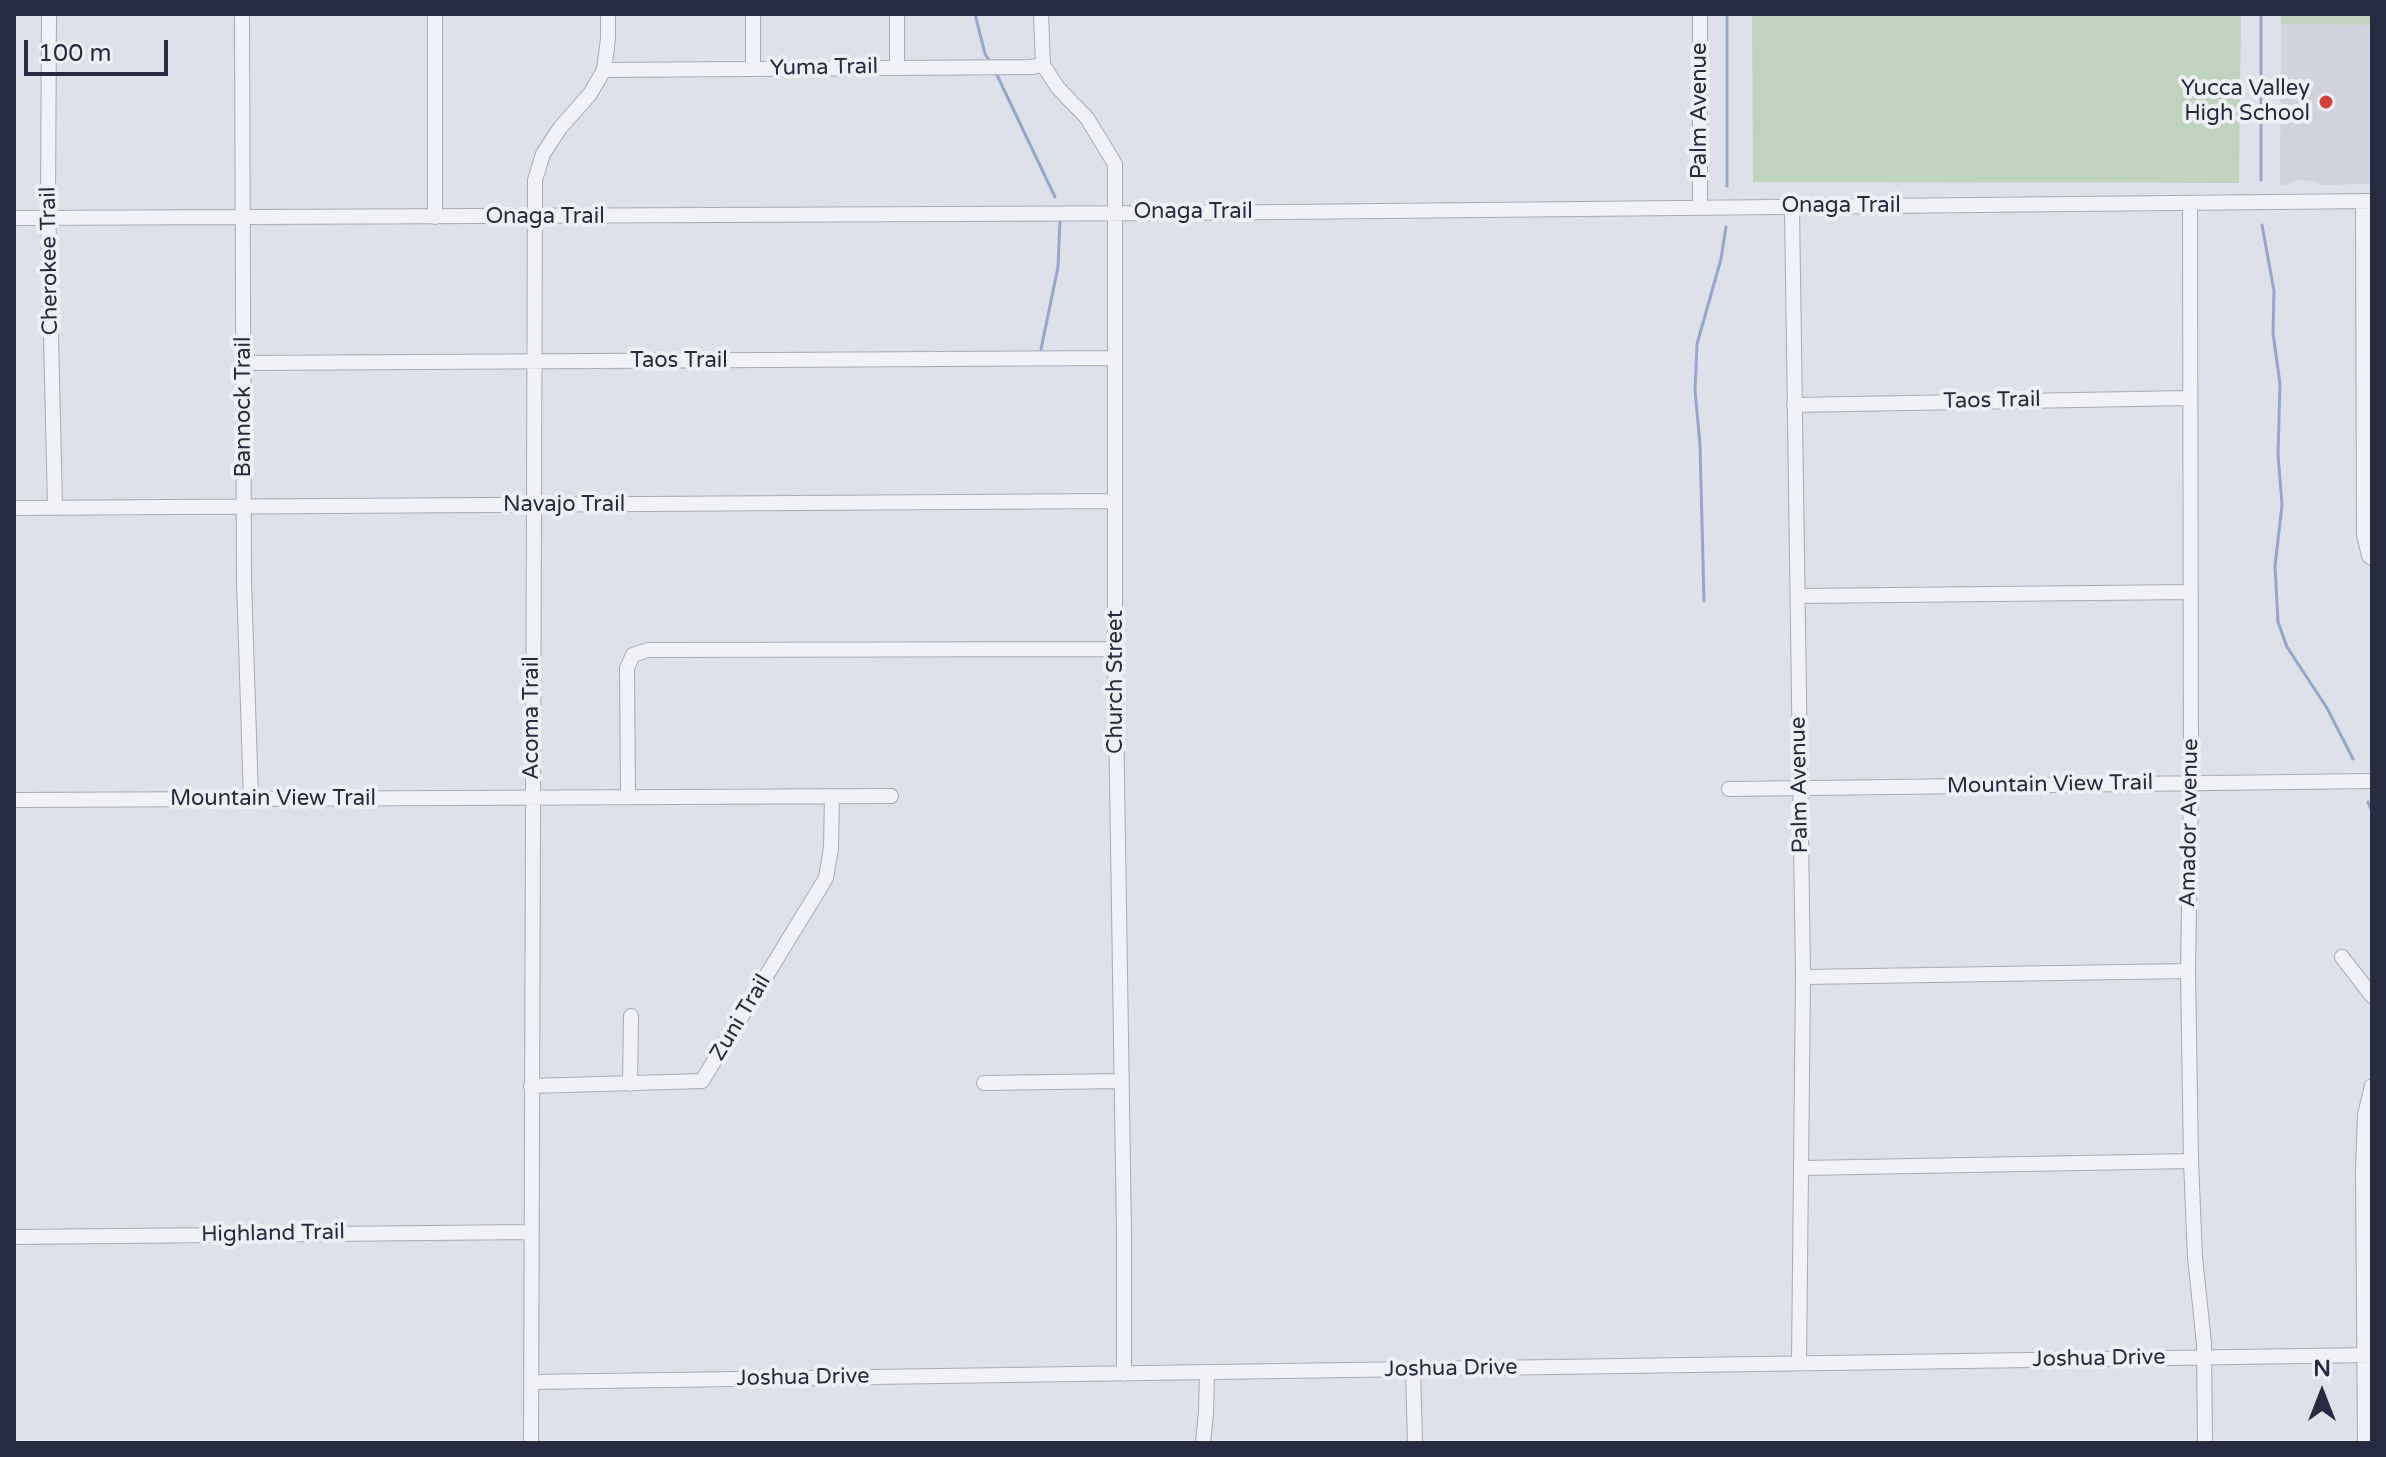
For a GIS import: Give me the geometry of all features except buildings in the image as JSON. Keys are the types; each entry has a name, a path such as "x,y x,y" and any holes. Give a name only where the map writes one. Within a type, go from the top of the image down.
{"street":[{"name":"Cherokee Trail","path":"49,14 48,218 55,507"},
{"name":"Bannock Trail","path":"242,14 244,507 251,799"},
{"path":"435,14 435,217"},
{"name":"Acoma Trail","path":"531,1443 533,217 535,180 543,154 560,128 590,94 604,70 608,14"},
{"path":"753,14 753,69"},
{"path":"897,14 897,67"},
{"path":"1041,14 1043,65"},
{"name":"Palm Avenue","path":"1700,14 1700,208"},
{"name":"Yuma Trail","path":"604,70 1043,65"},
{"name":"Church Street","path":"1043,65 1058,88 1087,118 1115,164 1115,649 1124,1374"},
{"name":"Onaga Trail","path":"14,218 533,217 2368,201"},
{"path":"2368,201 2368,425 2364,534 2371,557"},
{"name":"Amador Avenue","path":"2190,203 2191,783 2188,971 2191,1161 2204,1357 2205,1443"},
{"name":"Palm Avenue","path":"1792,206 1803,977 1799,1363"},
{"name":"Taos Trail","path":"243,363 1115,358"},
{"name":"Taos Trail","path":"1794,405 2190,398"},
{"name":"Navajo Trail","path":"14,508 1115,501"},
{"path":"1798,596 2190,592"},
{"path":"628,797 627,668 633,655 648,650 1115,649"},
{"name":"Mountain View Trail","path":"1729,789 2372,781"},
{"name":"Zuni Trail","path":"531,1086 702,1081 826,878 831,848 832,796"},
{"name":"Mountain View Trail","path":"14,800 891,796"},
{"path":"2342,957 2372,996"},
{"path":"1803,977 2188,971"},
{"path":"630,1084 631,1016"},
{"path":"984,1083 1120,1081"},
{"path":"2365,1443 2368,1170 2365,1115 2372,1086"},
{"path":"1803,1168 2191,1161"},
{"name":"Highland Trail","path":"14,1237 531,1232"},
{"name":"Joshua Drive","path":"531,1382 2368,1355"},
{"path":"1413,1369 1415,1443"},
{"path":"1203,1443 1207,1372"}],"shaded area":[{"name":"Yucca Valley High School","path":"2281,24 2372,25 2372,184 2320,185 2314,181 2296,180 2280,185"}],"green space":[{"path":"1752,14 2241,14 2239,183 1753,182"},
{"path":"2281,14 2372,14 2372,25 2281,24"}],"waterway":[{"path":"975,14 985,54 991,63"},
{"path":"1727,14 1727,186"},
{"path":"2261,14 2261,180"},
{"path":"996,73 1055,197"},
{"path":"1041,349 1058,267 1060,219"},
{"path":"2262,225 2274,291 2273,333 2280,384 2278,454 2282,505 2275,566 2278,622 2287,647 2327,708 2353,759"},
{"path":"1704,601 1700,445 1695,390 1697,344 1721,259 1726,227"},
{"path":"2368,802 2372,812"}],"place":[{"name":"Yucca Valley High School","path":"2326,102"}]}
